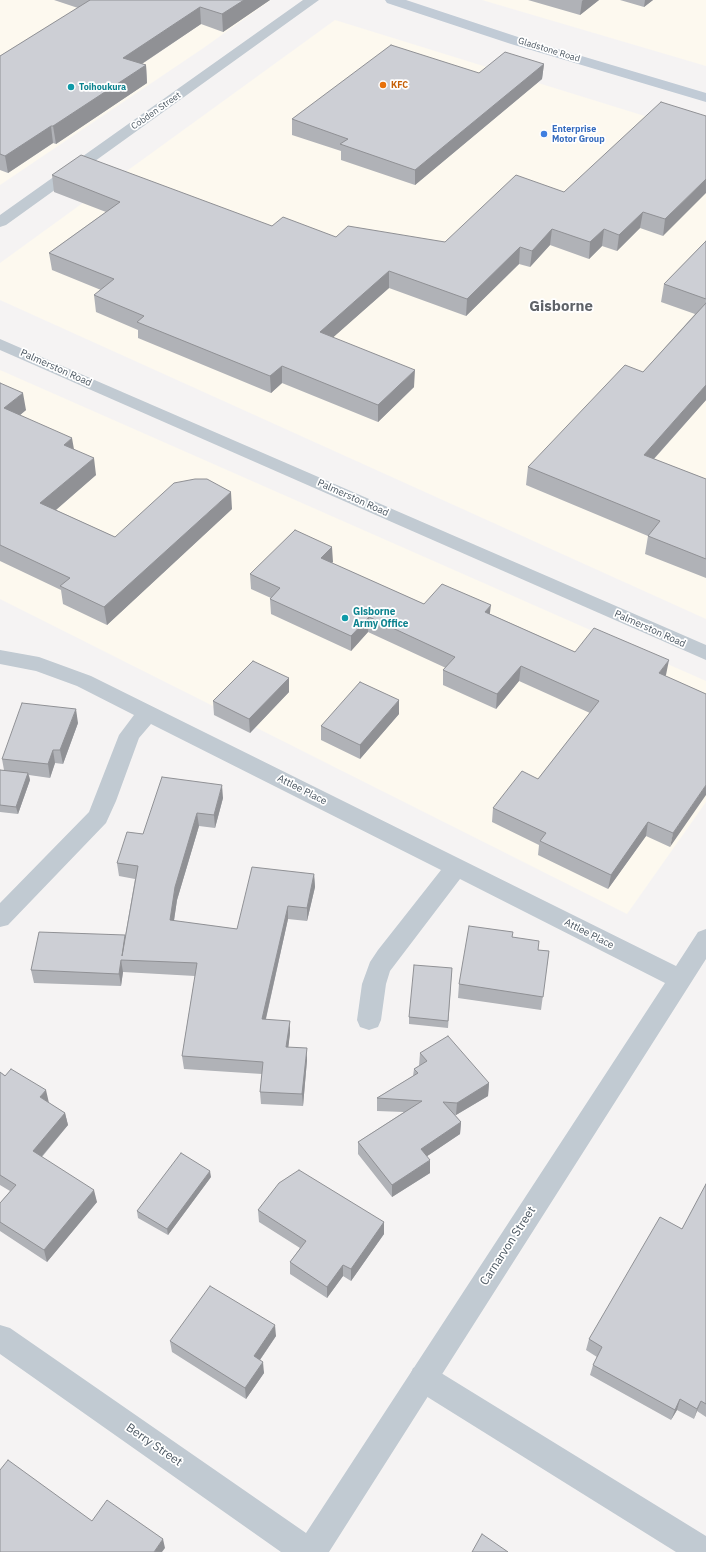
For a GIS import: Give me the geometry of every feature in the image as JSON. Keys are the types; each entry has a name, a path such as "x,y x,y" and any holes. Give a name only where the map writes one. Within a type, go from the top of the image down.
{"main road":[{"name":"Gladstone Road","path":"392,0 516,40 706,98"}],"street":[{"name":"Cobden Street","path":"0,222 312,0"},
{"name":"Palmerston Road","path":"0,344 706,653"},
{"name":"Attlee Place","path":"0,657 33,663 58,670 84,681 680,979"},
{"path":"0,918 98,817 130,735 147,713"},
{"path":"369,1020 374,984 379,969 386,956 456,867"},
{"name":"Carnarvon Street","path":"311,1552 706,939"},
{"name":"Berry Street","path":"0,1338 307,1552"},
{"path":"423,1378 704,1552"}],"shaded area":[{"path":"0,0 271,0 202,49 0,185"},
{"path":"482,0 706,0 706,66"},
{"path":"335,20 706,135 706,619 0,300 0,263"},
{"path":"0,370 706,681 706,802 627,914 0,599"}],"building":[{"path":"90,0 244,0 222,14 200,7 123,58 146,65 5,156 0,154 0,56"},
{"path":"391,45 479,73 505,52 544,64 415,170 340,144 348,139 292,119"},
{"path":"661,102 706,116 706,179 665,219 643,212 619,235 604,229 590,242 552,229 532,251 520,247 467,299 389,271 320,332 415,370 378,405 282,366 270,376 137,322 144,316 94,295 114,279 49,253 120,202 52,175 81,155 272,226 283,217 336,237 348,226 445,242 516,175 564,192"},
{"path":"706,241 706,299 664,284"},
{"path":"706,303 706,385 644,455 706,479 706,559 648,536 660,521 528,467 625,365 643,372"},
{"path":"0,383 23,393 4,408 72,438 64,445 94,458 40,503 115,537 174,483 195,479 207,479 231,492 104,607 60,586 70,578 0,545"},
{"path":"295,530 332,547 321,558 424,604 442,584 491,605 485,612 575,652 594,628 669,660 659,673 706,694 706,785 673,833 648,822 611,875 540,841 546,833 493,808 522,771 538,779 599,701 521,666 497,694 443,670 455,657 369,617 351,636 270,599 280,588 250,574"},
{"path":"253,661 289,678 249,719 213,701"},
{"path":"360,682 399,700 360,745 321,726"},
{"path":"22,703 76,709 60,750 53,750 48,764 2,759"},
{"path":"0,770 28,773 16,807 0,805"},
{"path":"162,777 222,785 214,815 197,813 175,887 170,920 237,929 252,867 314,874 307,908 288,906 262,1019 290,1021 286,1047 307,1048 302,1094 260,1092 263,1062 182,1056 197,963 121,960 119,974 31,970 39,932 125,935 122,956 138,866 117,863 127,832 143,834"},
{"path":"469,926 513,932 512,937 539,941 538,950 549,951 543,997 459,984"},
{"path":"414,965 452,968 448,1021 409,1017"},
{"path":"448,1036 489,1083 457,1103 443,1102 461,1122 421,1149 430,1160 392,1185 358,1142 422,1101 377,1098 418,1073 414,1069 427,1061 420,1053"},
{"path":"11,1069 46,1090 40,1097 65,1113 33,1151 94,1190 44,1250 0,1222 0,1203 16,1185 0,1175 0,1072 5,1076"},
{"path":"181,1153 210,1171 167,1229 137,1211"},
{"path":"299,1170 384,1222 351,1269 343,1265 327,1287 290,1262 306,1241 258,1210 279,1183"},
{"path":"706,1184 706,1404 701,1401 697,1409 680,1399 675,1410 593,1365 602,1347 589,1339 660,1217 682,1229"},
{"path":"210,1286 275,1325 254,1356 263,1362 245,1388 170,1341"},
{"path":"8,1460 92,1521 107,1500 163,1539 154,1552 0,1552 0,1470"},
{"path":"482,1534 508,1552 472,1552"}],"place":[{"name":"KFC","path":"383,85"},
{"name":"Toihoukura","path":"71,87"},
{"name":"Enterprise Motor Group","path":"544,134"},
{"name":"Gisborne Army Office","path":"345,618"}],"district":[{"name":"Gisborne","path":"561,307"}]}
